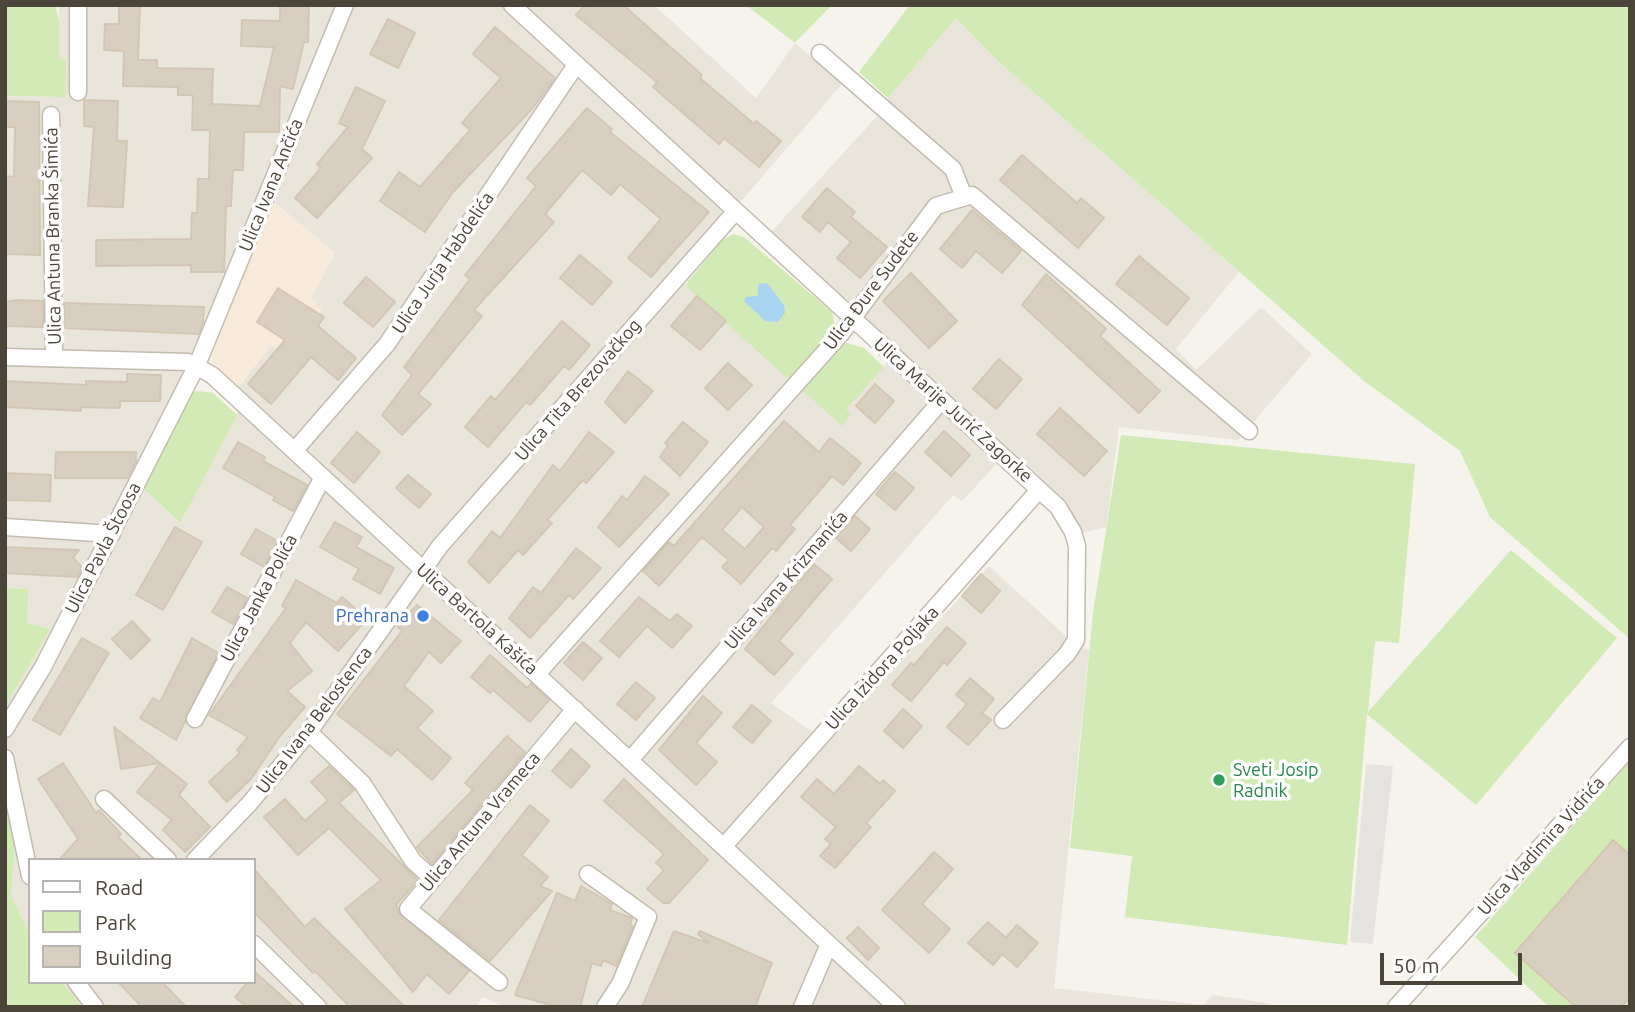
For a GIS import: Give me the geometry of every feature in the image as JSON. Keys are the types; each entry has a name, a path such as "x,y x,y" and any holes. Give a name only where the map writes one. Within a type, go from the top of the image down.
{"street":[{"path":"78,5 78,92"},
{"name":"Ulica Ivana Ančića","path":"197,365 345,5"},
{"name":"Ulica Marije Jurić Zagorke","path":"512,5 1058,507 1073,532 1077,546 1076,640 1067,654 1003,720"},
{"path":"820,53 953,169 964,197 972,195 1249,431"},
{"name":"Ulica Jurja Habdelića","path":"295,450 387,344 576,65"},
{"name":"Ulica Antuna Branka Šimića","path":"51,115 54,357"},
{"name":"Ulica Đure Sudete","path":"538,673 852,318 936,206 964,197"},
{"name":"Ulica Tita Brezovačkog","path":"425,572 440,546 735,212"},
{"path":"5,357 177,361 197,365"},
{"name":"Ulica Bartola Kašića","path":"197,365 212,375 295,450 897,1007"},
{"name":"Ulica Pavla Štoosa","path":"5,729 43,667 197,365"},
{"name":"Ulica Ivana Krizmanića","path":"630,760 942,400"},
{"name":"Ulica Janka Polića","path":"195,719 323,477"},
{"name":"Ulica Izidora Poljaka","path":"724,846 1039,490"},
{"path":"5,527 112,534"},
{"name":"Ulica Ivana Belostenca","path":"197,858 249,804 309,732 425,572"},
{"name":"Ulica Antuna Vrameca","path":"499,982 408,909 575,709"},
{"path":"309,732 362,783 413,862 432,878"},
{"name":"Ulica Vladimira Vidrića","path":"1396,1007 1630,747"},
{"path":"5,758 28,867"},
{"path":"104,799 166,858"},
{"path":"589,874 648,917 620,984 605,1007"},
{"path":"802,1007 829,944"},
{"path":"256,946 318,1007"},
{"path":"78,984 95,1007"}],"shaded area":[{"path":"59,5 654,5 756,98 795,43 843,83 745,197 715,223 672,273 842,425 845,409 899,350 771,232 878,115 888,98 956,18 999,62 1239,272 1176,349 1196,370 1261,307 1312,354 1238,440 1119,427 1106,527 1082,533 1067,504 1009,451 962,501 953,495 771,703 827,742 989,566 1078,647 1089,650 1054,988 1203,1005 1212,995 1269,1003 1270,1007 505,1007 482,997 476,1007 82,1007 64,984 256,984 256,858 28,858 28,932 11,896 15,846 5,801 5,707 49,629 26,623 28,589 5,588 5,96 65,97 59,56","holes":["262,192 335,253 311,298 296,362 271,345 238,387 247,395 179,523 131,476 182,380"]},
{"path":"273,202 335,253 311,298 322,309 297,362 271,345 238,387 213,363 212,356"},
{"path":"1366,764 1393,766 1373,944 1350,942"}],"green space":[{"path":"5,5 55,5 59,20 59,56 66,62 65,97 5,96"},
{"path":"746,5 832,5 795,43"},
{"path":"910,5 1630,5 1630,639 1490,517 1460,451 1364,381 999,62 956,18 888,98 859,72"},
{"path":"734,234 744,237 832,312 835,326 789,380 685,285 723,239"},
{"path":"847,343 864,348 884,367 846,409 851,414 842,426 802,390 839,348"},
{"path":"198,391 213,393 237,415 180,523 143,488 189,394"},
{"path":"1121,435 1415,464 1399,643 1375,641 1368,712 1511,550 1617,638 1476,805 1367,714 1347,945 1125,917 1132,856 1070,848 1093,613"},
{"path":"5,588 28,589 27,623 50,629 5,707"},
{"path":"1630,761 1630,1007 1549,1007 1475,937"},
{"path":"5,801 15,846 11,895 28,932 28,984 64,984 82,1007 5,1007"}],"water":[{"path":"767,283 784,305 785,313 778,322 765,321 744,301 746,297 758,296 758,284"}],"building":[{"path":"119,5 140,5 138,60 157,60 157,68 213,69 212,104 260,106 274,47 241,46 242,20 280,21 280,5 309,5 308,42 304,42 293,89 280,86 279,132 244,132 243,170 233,170 231,206 226,206 224,272 191,272 191,265 96,266 96,240 191,239 192,213 197,213 198,179 209,179 210,130 192,130 193,95 178,95 178,87 123,86 124,51 104,50 105,24 119,24"},
{"path":"585,5 623,5 702,75 700,78 754,124 756,121 781,141 759,167 724,138 719,144 653,87 657,82 576,15"},
{"path":"388,19 415,33 398,68 370,54"},
{"path":"495,27 555,78 532,109 453,192 425,232 380,201 399,172 420,187 470,130 462,123 501,78 473,54"},
{"path":"356,87 385,101 362,149 372,158 317,218 295,198 321,168 317,164 348,127 339,123"},
{"path":"84,100 118,101 117,141 127,141 123,207 88,206 94,127 84,126"},
{"path":"5,101 39,102 40,255 6,254 5,176 14,177 15,127 5,127"},
{"path":"587,108 612,129 610,132 709,212 651,277 628,258 661,219 620,184 611,195 582,170 545,214 554,222 474,310 482,316 418,394 431,404 402,435 382,415 412,375 404,367 470,279 465,275 536,186 527,178"},
{"path":"1022,155 1077,203 1081,198 1104,218 1078,248 1000,180"},
{"path":"827,188 855,212 851,217 887,247 860,278 837,258 851,242 828,222 820,232 802,217"},
{"path":"972,210 1021,251 1002,273 976,251 962,268 940,249"},
{"path":"580,255 612,282 592,305 560,278"},
{"path":"1139,256 1189,298 1167,325 1116,284"},
{"path":"911,273 957,321 929,348 883,301"},
{"path":"1046,274 1106,329 1100,336 1160,391 1139,413 1022,305"},
{"path":"366,277 395,302 373,327 344,303"},
{"path":"278,288 324,317 318,326 356,358 338,380 311,357 271,404 248,384 285,340 257,322"},
{"path":"697,296 726,321 700,350 671,326"},
{"path":"43,301 43,327 5,326 5,302"},
{"path":"64,303 204,307 203,322 199,334 64,328"},
{"path":"562,321 590,345 569,370 564,366 530,405 526,402 488,447 465,427 491,396 495,400"},
{"path":"999,359 1022,379 996,409 973,389"},
{"path":"728,363 752,385 728,410 705,388"},
{"path":"628,371 653,391 625,423 605,402"},
{"path":"127,374 161,375 160,401 120,401 120,408 81,407 81,411 6,407 6,381 86,385 86,381 127,382"},
{"path":"875,384 894,401 875,423 856,406"},
{"path":"1060,408 1107,451 1084,476 1037,434"},
{"path":"784,421 819,452 830,438 861,463 843,485 832,476 790,525 795,529 776,551 772,548 741,584 722,567 729,560 702,537 659,586 643,571 669,542 674,546","holes":["742,507 764,527 745,549 722,530"]},
{"path":"683,422 708,442 680,476 660,457 668,446 665,443"},
{"path":"944,431 970,455 951,476 925,452"},
{"path":"357,432 380,452 354,483 331,463"},
{"path":"589,432 614,452 586,483 583,480 547,520 552,523 523,555 518,550 489,583 468,562 492,531 500,538 553,465 560,471"},
{"path":"238,442 265,457 263,461 307,485 293,511 273,500 275,497 223,468"},
{"path":"56,452 136,452 136,462 127,478 55,478"},
{"path":"895,472 914,488 895,510 876,494"},
{"path":"5,473 51,475 50,501 5,500"},
{"path":"408,475 431,494 419,508 396,488"},
{"path":"645,476 669,494 619,547 598,527 622,496 627,500"},
{"path":"855,516 870,529 851,551 836,538"},
{"path":"335,522 362,537 356,547 394,568 380,594 353,579 359,569 320,547"},
{"path":"175,527 202,542 163,610 136,595"},
{"path":"256,529 277,541 264,567 241,554"},
{"path":"5,547 79,550 73,558 82,567 77,577 5,573"},
{"path":"576,548 601,568 573,599 569,595 530,638 509,618 533,587 541,593"},
{"path":"814,564 832,579 779,641 793,654 774,675 745,649"},
{"path":"981,574 1000,591 981,613 962,596"},
{"path":"296,580 337,603 342,597 367,619 338,651 306,622 290,643 312,671 287,691 305,707 280,736 251,779 227,802 209,782 240,753 237,750 248,737 209,715 286,608 282,606"},
{"path":"227,587 247,598 233,624 212,612"},
{"path":"639,597 670,621 677,614 692,626 672,648 647,626 619,657 600,641"},
{"path":"417,605 461,641 441,663 429,652 404,686 433,711 417,728 451,758 432,780 397,749 391,756 337,714 402,631 397,626"},
{"path":"132,621 150,640 131,659 112,639"},
{"path":"947,627 966,643 947,665 944,662 911,701 892,685 911,663 914,665"},
{"path":"82,638 109,653 60,735 33,720"},
{"path":"192,638 218,653 176,740 140,718 153,698 160,702"},
{"path":"583,642 602,658 583,680 564,663"},
{"path":"490,655 527,688 531,683 549,700 530,722 493,690 490,693 471,677"},
{"path":"970,678 994,699 982,713 991,720 968,745 947,727 967,704 956,695"},
{"path":"636,682 655,698 636,720 617,704"},
{"path":"703,696 722,713 696,743 717,762 696,785 659,750"},
{"path":"752,705 771,721 752,743 733,727"},
{"path":"903,709 922,726 903,748 884,731"},
{"path":"114,727 187,784 179,795 210,827 185,852 163,830 172,820 137,792 160,763 121,769"},
{"path":"507,736 525,752 432,864 417,847 473,790 465,783"},
{"path":"571,749 590,766 571,788 552,771"},
{"path":"63,763 96,813 99,810 121,834 118,837 140,858 61,858 78,839 38,779"},
{"path":"329,766 354,790 339,803 418,880 396,905 399,913 469,971 449,994 427,974 413,992 345,909 381,880 329,828 298,855 264,817 285,799 305,821 328,800 311,782"},
{"path":"859,766 880,784 883,780 895,791 866,823 871,827 835,868 820,856 831,844 825,839 836,827 801,797 817,779 834,794"},
{"path":"624,779 708,860 669,903 663,903 647,889 664,870 656,863 664,854 604,801"},
{"path":"530,805 549,821 522,855 548,877 540,886 552,891 490,961 439,920"},
{"path":"1613,840 1630,855 1630,997 1621,1007 1576,1007 1515,953"},
{"path":"934,852 953,869 922,904 950,929 929,953 882,910"},
{"path":"256,871 305,927 314,918 405,1007 350,1007 315,971 313,973 256,914"},
{"path":"581,886 612,904 610,910 632,918 630,925 633,926 616,966 603,960 601,966 592,963 580,1007 558,1007 515,995 557,893 575,901"},
{"path":"988,922 1006,938 1017,925 1038,943 1017,967 1002,954 993,965 968,943"},
{"path":"858,927 879,948 868,960 847,938"},
{"path":"674,931 708,943 698,934 700,931 772,963 755,1007 642,1007"},
{"path":"256,973 294,1007 247,1007 235,997 246,984 256,984"},
{"path":"120,984 164,984 186,1007 142,1007"}],"place":[{"name":"Prehrana","path":"423,616"},
{"name":"Sveti Josip Radnik","path":"1219,780"}]}
